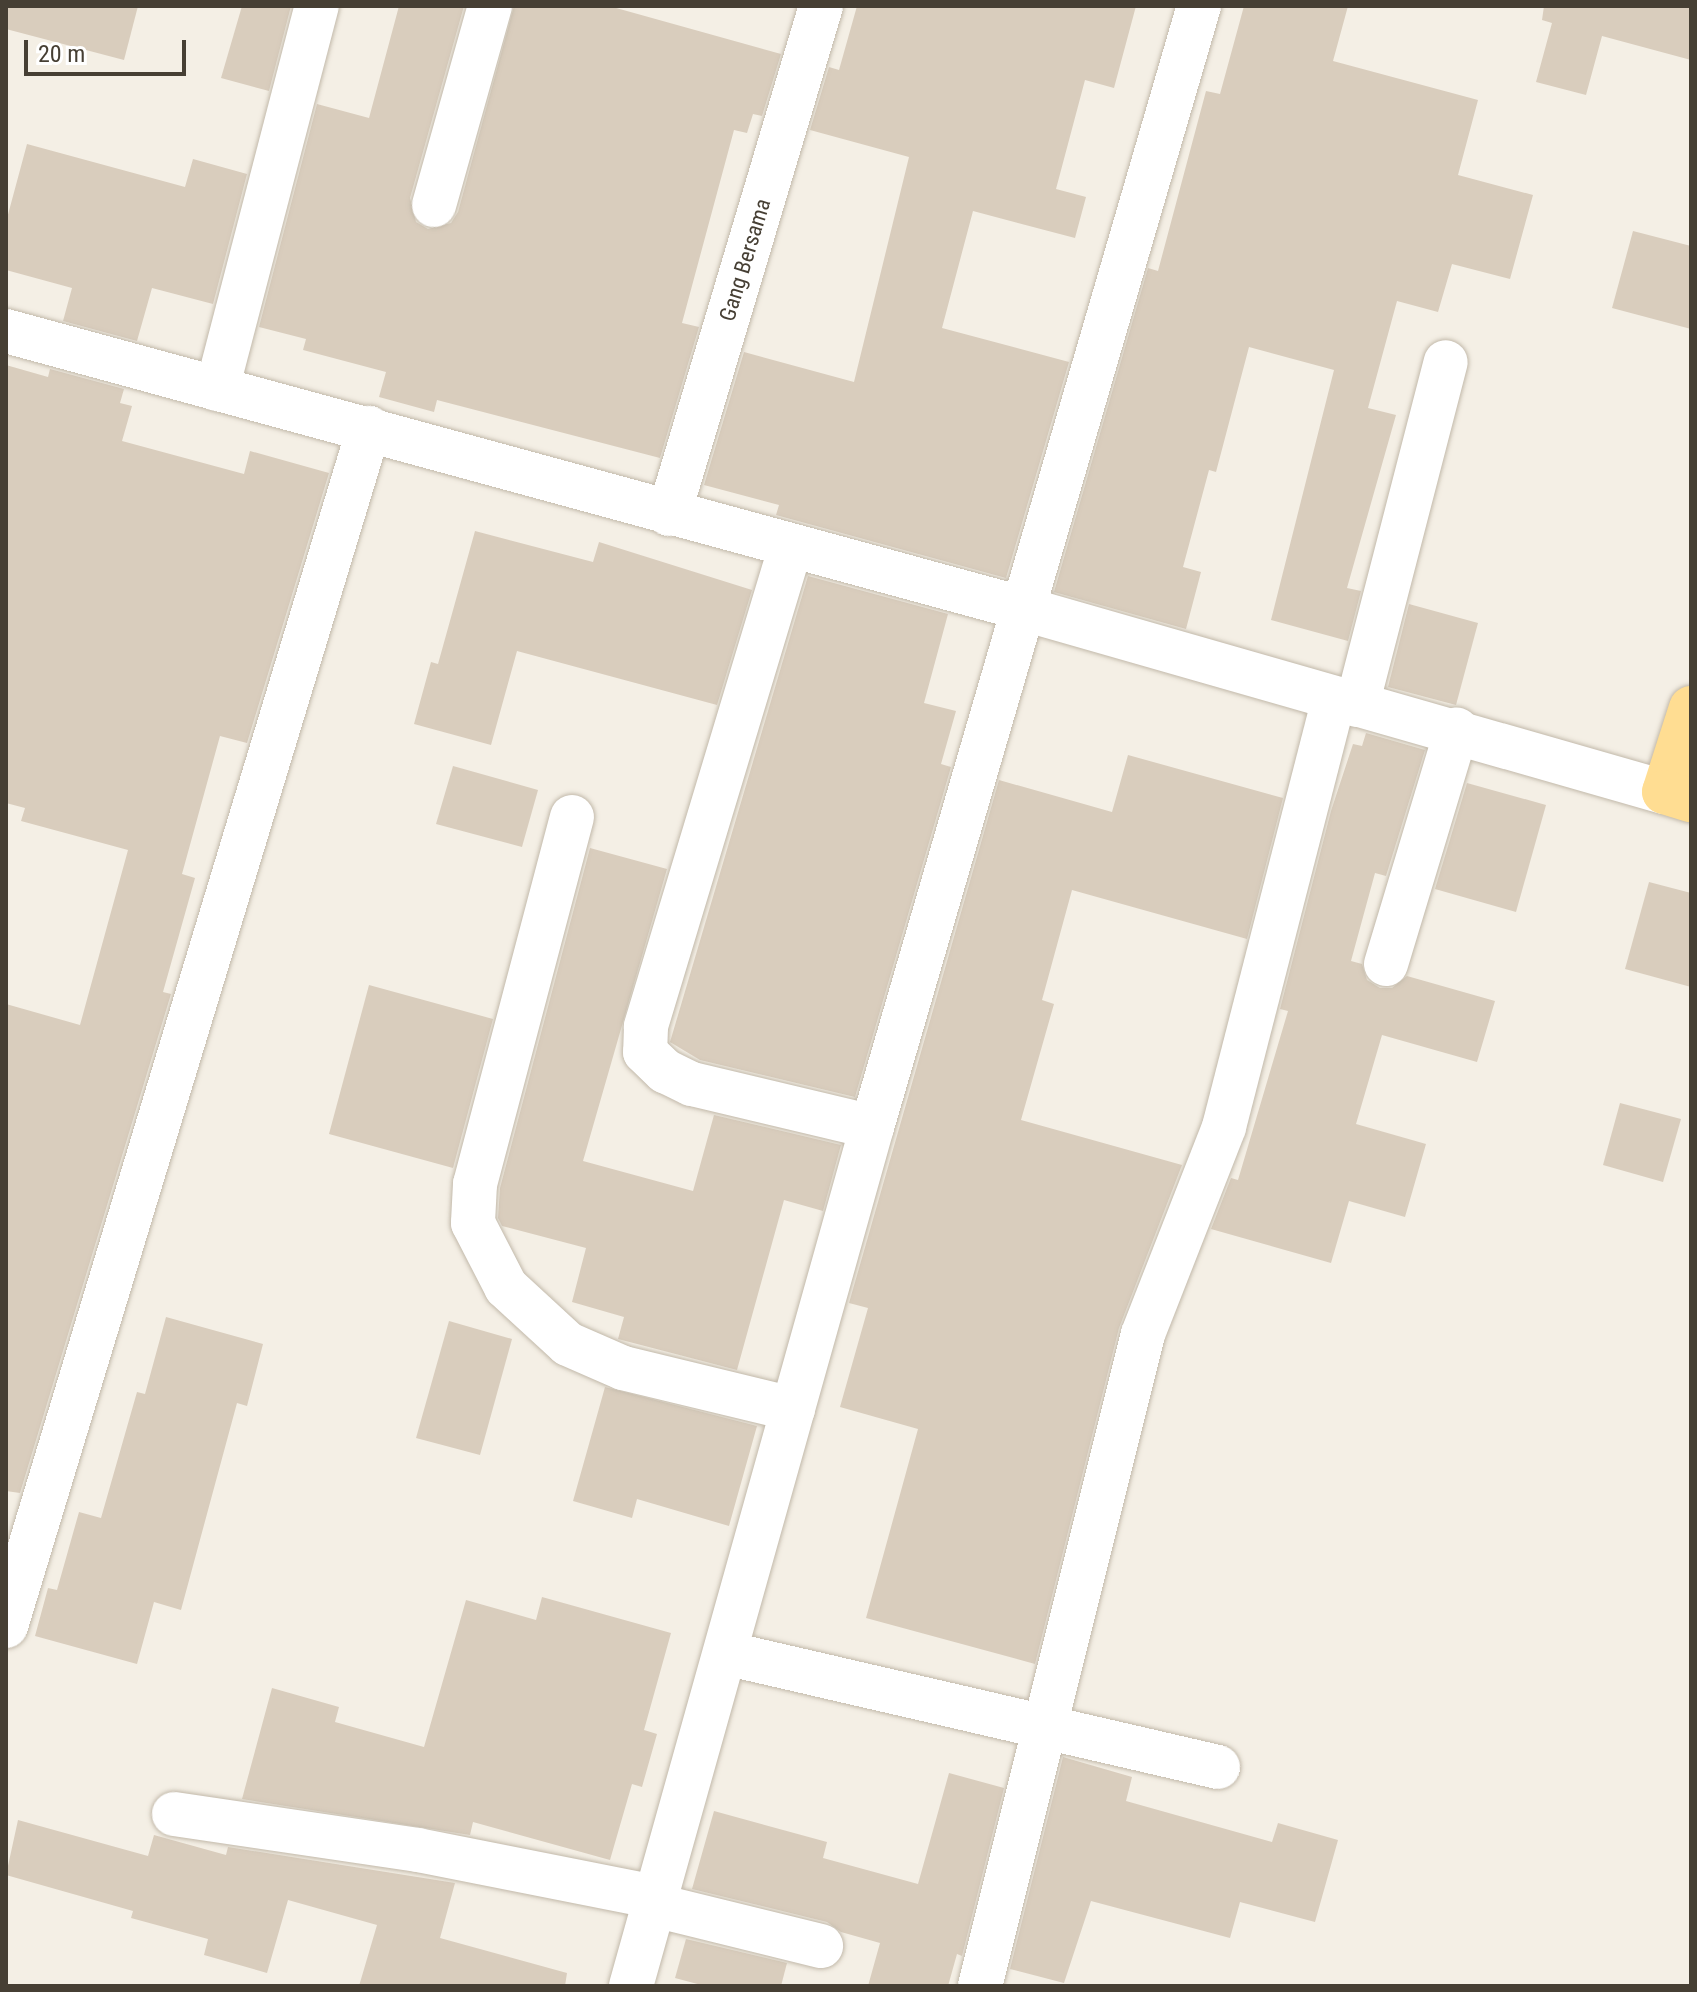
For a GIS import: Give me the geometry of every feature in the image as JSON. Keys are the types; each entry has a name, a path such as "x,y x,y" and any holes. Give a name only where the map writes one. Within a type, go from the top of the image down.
{"main road":[{"path":"1677,796 1691,708"}],"street":[{"path":"217,389 317,6"},
{"path":"434,205 490,6"},
{"name":"Gang Bersama","path":"669,514 821,6"},
{"path":"631,1986 659,1902 872,1127 1199,6"},
{"path":"6,331 369,428 790,549 1021,608 1346,702 1457,729 1677,796"},
{"path":"980,1986 1043,1724 1143,1334 1224,1127 1279,898 1346,702 1446,362"},
{"path":"6,1626 369,428"},
{"path":"790,549 646,1027 645,1052 665,1071 692,1084 872,1127"},
{"path":"1386,964 1457,729"},
{"path":"572,817 475,1184 473,1223 506,1287 568,1344 623,1368 793,1409"},
{"path":"725,1653 1043,1724 1218,1767"},
{"path":"174,1814 418,1850 659,1902 821,1946"}],"building":[{"path":"6,6 138,6 124,60 6,29"},
{"path":"242,6 291,6 269,91 221,78"},
{"path":"399,6 464,6 410,198 416,222 428,229 451,223 458,212 514,6 609,6 781,54 762,116 753,114 747,133 734,130 682,323 699,327 660,458 437,400 434,412 379,397 386,372 303,350 306,339 259,327 317,104 369,118"},
{"path":"857,6 1136,6 1114,88 1085,80 1056,189 1086,197 1075,238 973,211 942,328 1069,362 1006,578 776,515 779,505 704,485 744,352 854,382 909,157 810,130 829,67 839,70"},
{"path":"1244,6 1348,6 1333,61 1478,100 1458,175 1533,195 1510,279 1452,264 1438,312 1397,301 1368,408 1396,415 1347,588 1361,591 1348,641 1271,620 1334,370 1249,347 1216,472 1209,470 1183,567 1201,572 1186,629 1054,592 1148,268 1158,271 1206,91 1220,94"},
{"path":"1544,6 1691,6 1691,60 1602,36 1586,95 1536,82 1552,23 1542,20"},
{"path":"27,144 185,187 193,159 247,174 213,304 152,288 137,341 63,321 72,288 6,270 6,222"},
{"path":"1633,231 1691,246 1691,329 1612,308"},
{"path":"6,365 48,377 50,369 124,389 120,403 132,406 122,441 244,474 250,451 329,473 247,743 220,736 182,874 195,878 163,992 171,994 20,1493 6,1491 6,1004 80,1025 128,850 21,821 25,808 6,803"},
{"path":"475,531 593,562 599,542 752,590 717,705 517,651 491,745 414,724 431,662 438,664"},
{"path":"808,576 948,614 924,703 956,711 941,764 951,767 855,1097 700,1060 670,1042"},
{"path":"1409,604 1478,623 1456,705 1388,687"},
{"path":"1366,733 1425,750 1386,876 1375,873 1351,961 1362,964 1367,980 1380,988 1392,988 1407,976 1495,1001 1477,1062 1382,1035 1356,1124 1426,1144 1405,1217 1349,1201 1331,1263 1211,1229 1231,1178 1238,1180 1288,1011 1280,1009 1331,811 1353,744 1362,746"},
{"path":"1128,755 1283,798 1247,939 1072,890 1042,1000 1054,1004 1021,1120 1182,1165 1119,1328 1035,1664 866,1618 918,1429 840,1407 868,1308 849,1303 999,780 1112,812"},
{"path":"453,766 538,790 522,847 436,824"},
{"path":"1467,783 1546,805 1516,912 1435,889"},
{"path":"590,848 667,869 583,1161 693,1191 714,1115 841,1145 823,1211 784,1200 737,1370 618,1339 624,1317 572,1302 586,1248 502,1226 498,1218 500,1188"},
{"path":"1649,882 1691,893 1691,987 1625,969"},
{"path":"369,985 493,1019 453,1168 329,1134"},
{"path":"1620,1103 1681,1119 1663,1182 1603,1165"},
{"path":"166,1317 263,1344 247,1406 237,1403 181,1610 154,1602 137,1664 35,1636 48,1588 57,1590 79,1512 101,1518 137,1392 145,1394"},
{"path":"449,1321 512,1339 480,1455 416,1438"},
{"path":"605,1387 757,1426 729,1526 637,1499 632,1518 573,1501"},
{"path":"542,1597 671,1633 644,1730 657,1734 642,1787 632,1784 610,1860 473,1822 470,1835 242,1799 272,1688 339,1707 335,1722 424,1747 466,1600 536,1620"},
{"path":"1063,1757 1132,1777 1126,1801 1272,1842 1278,1823 1338,1840 1315,1922 1240,1902 1230,1938 1091,1901 1064,1983 1010,1969"},
{"path":"949,1773 1004,1788 962,1956 957,1954 948,1986 868,1986 880,1943 841,1932 827,1922 692,1889 714,1811 827,1842 823,1858 918,1884"},
{"path":"18,1820 148,1856 154,1835 226,1855 228,1847 455,1883 440,1938 567,1973 565,1986 359,1986 377,1925 288,1900 267,1973 204,1955 208,1939 131,1918 133,1911 6,1875"},
{"path":"686,1939 787,1963 781,1986 705,1986 675,1978"}]}
